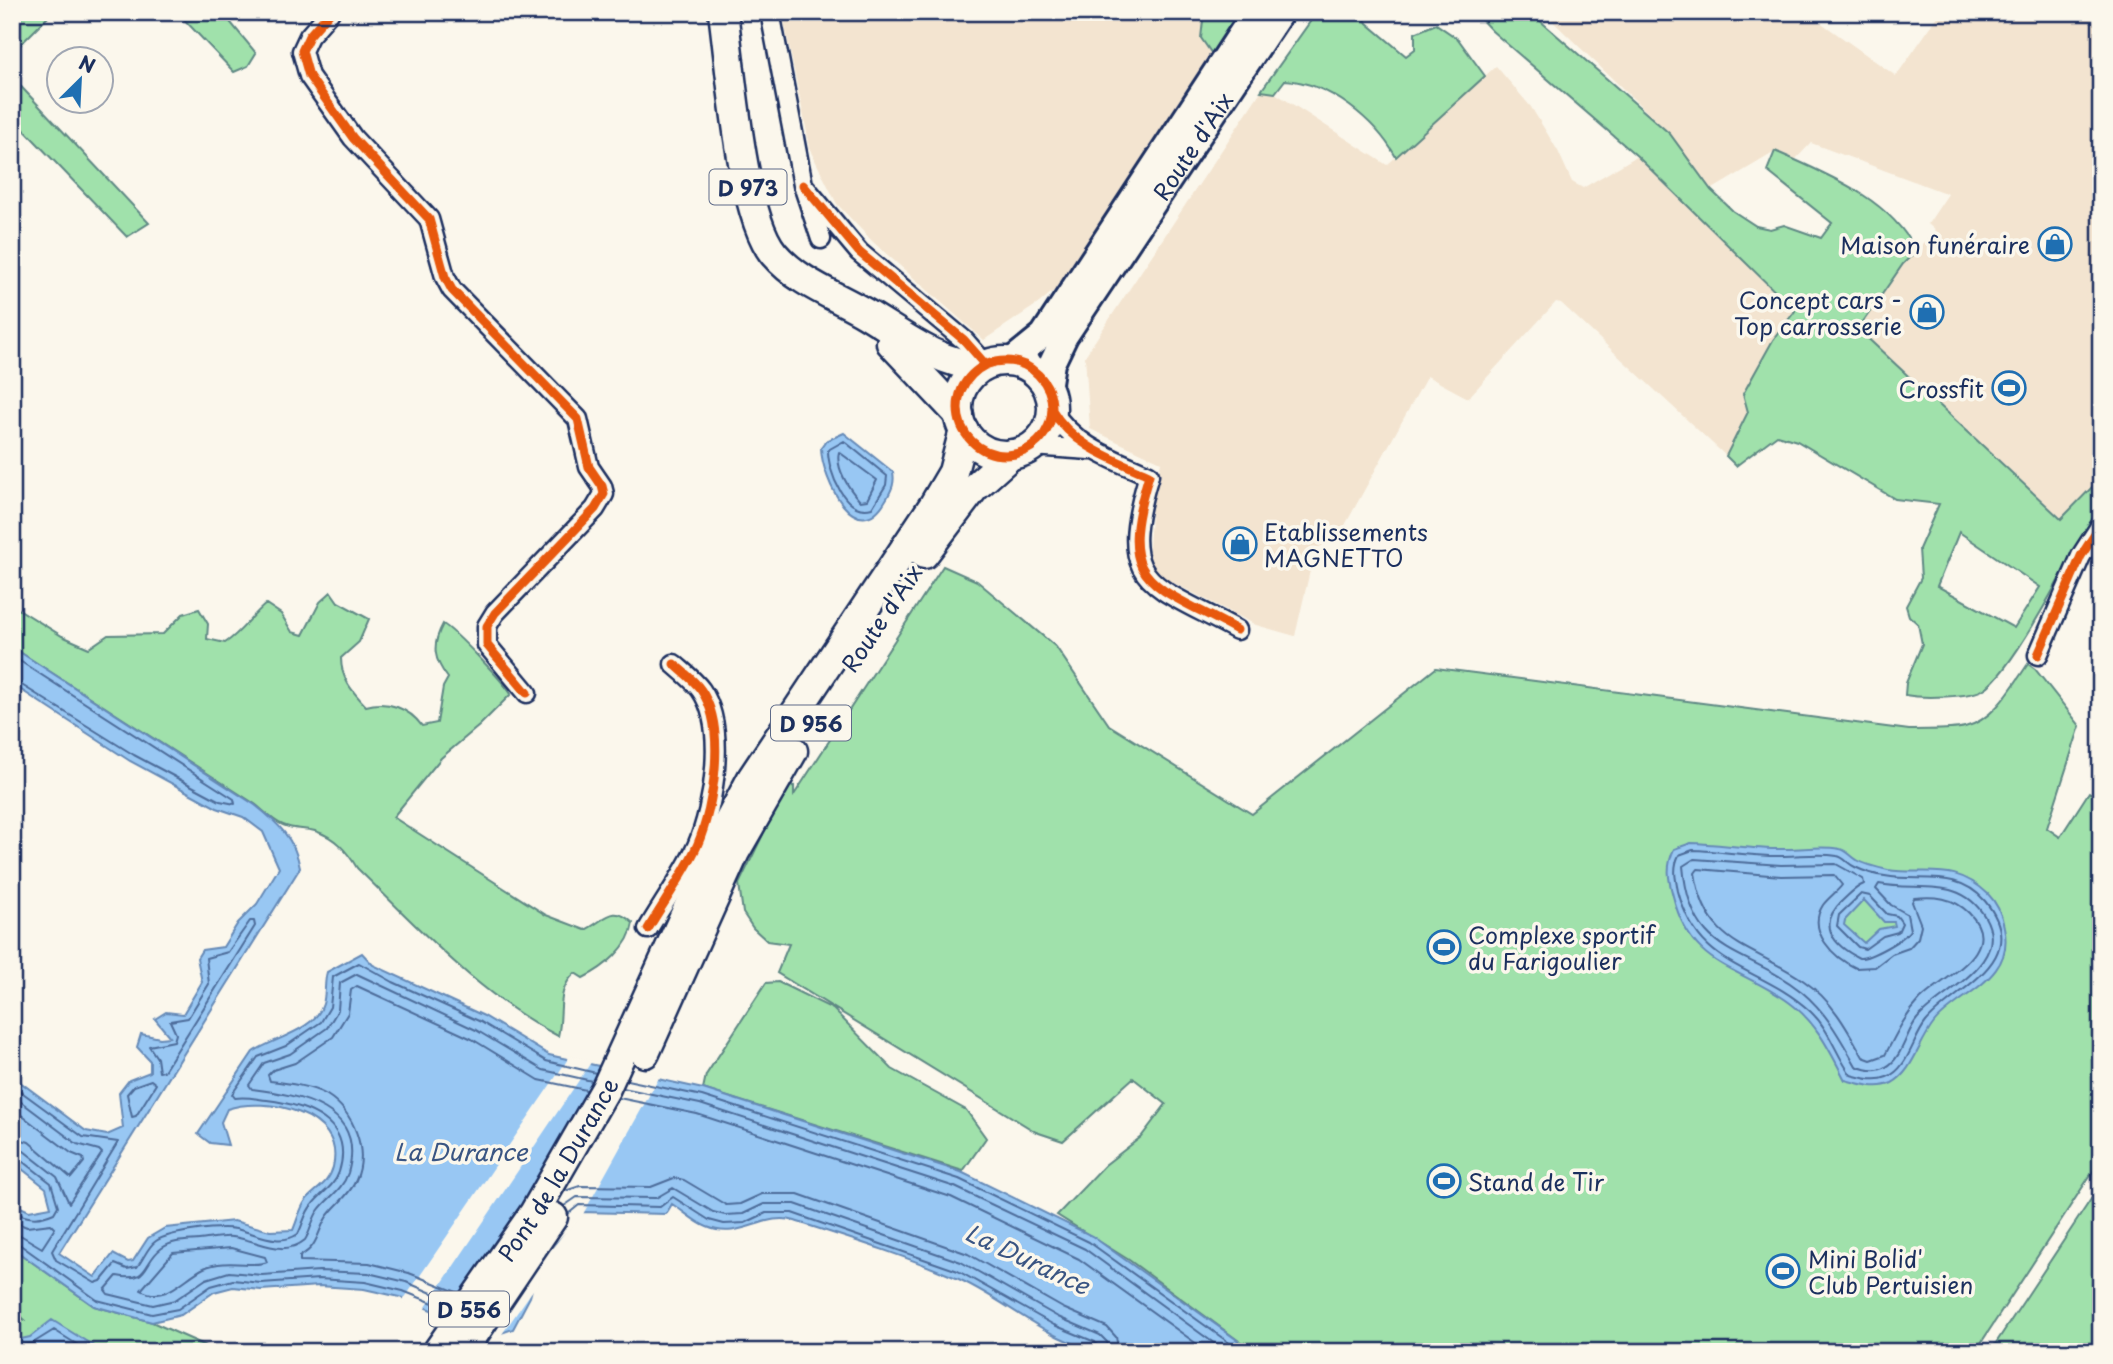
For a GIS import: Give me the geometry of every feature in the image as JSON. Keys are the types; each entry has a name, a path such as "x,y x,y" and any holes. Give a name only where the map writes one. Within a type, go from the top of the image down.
{"main road":[{"name":"D 973","path":"723,12 750,201 761,235 788,268 823,292 861,311 924,350 957,363 993,365"},
{"name":"Route d'Aix","path":"993,365 1043,335 1255,12"},
{"name":"Route d'Aix","path":"1050,400 1052,363 1065,337 1281,12"},
{"name":"D 973","path":"861,311 962,422"},
{"path":"993,365 1033,370 1050,400 1046,431 1022,450 1001,454 979,447 962,422 961,393 965,383 993,365"},
{"name":"Route d'Aix","path":"650,1019 737,806 940,495 961,453 962,422"},
{"name":"Route d'Aix","path":"650,1019 770,787 935,537 974,488 1022,450"},
{"name":"Pont de la Durance","path":"462,1352 593,1111 650,1019"},
{"name":"Pont de la Durance","path":"437,1352 508,1270"}],"street":[{"path":"330,12 309,36 302,51 309,76 353,138 429,219 445,278 453,290 578,419 589,467 603,486 604,494 595,509 495,613 487,626 487,645 495,658 527,693"},
{"name":"D 973","path":"770,12 803,185 821,239"},
{"path":"803,185 859,252 993,365"},
{"path":"1050,400 1065,430 1097,451 1149,475 1134,545 1139,566 1145,576 1161,589 1237,630"},
{"path":"1022,450 1097,451"},
{"path":"2038,655 2081,556 2101,525"},
{"path":"648,929 697,845 713,789 715,743 710,710 701,690 674,664"}],"shaded area":[{"path":"782,12 1239,12 1064,282 1039,303 984,340 873,242 837,204 811,152"},
{"path":"1543,12 1806,12 1896,76 1941,12 2087,12 2101,33 2101,478 2062,519 1858,328 1903,264 1936,231 1928,224 1948,194 1811,143 1795,160 1775,152 1711,190 1670,134"},
{"path":"1496,66 1531,107 1558,151 1572,182 1583,188 1637,156 1826,341 1726,456 1561,303 1556,302 1468,398 1427,376 1338,538 1315,549 1295,636 1256,625 1164,578 1148,562 1152,501 1161,462 1090,429 1085,356 1261,91 1275,93 1387,165"}],"green space":[{"path":"12,12 53,12 12,53"},
{"path":"177,12 222,12 256,53 248,66 234,72"},
{"path":"1204,12 1239,12 1212,54 1201,38"},
{"path":"1317,12 1361,12 1367,23 1406,56 1415,49 1415,33 1436,24 1458,39 1485,76 1396,157 1364,117 1318,88 1285,80 1275,93 1261,91"},
{"path":"1474,12 1530,12 1670,134 1711,190 1733,211 1756,226 1770,229 1784,225 1821,238 1832,223 1767,171 1775,151 1835,179 1873,202 1905,232 1916,251 1903,264 1858,329 2061,519 2101,478 2101,547 2075,549 2020,646 1995,680 1984,689 1958,696 1905,695 1906,683 1922,644 1918,624 1909,616 1906,606 1921,578 1919,549 1939,504 1895,499 1797,441 1777,435 1736,466 1726,456 1748,412 1743,394 1773,340 1795,311 1637,156 1492,31","holes":["1959,532 2040,587 2014,628 1937,586"]},
{"path":"12,77 149,223 127,237 12,117"},
{"name":"Complexe sportif du Farigoulier","path":"943,566 977,581 1056,647 1109,725 1252,814 1436,668 1909,730 1952,729 1975,723 2001,702 2028,664 2035,669 2080,726 2047,828 2060,837 2089,792 2101,799 2101,1159 1975,1352 1254,1352 1129,1260 1057,1215 1105,1165 1141,1137 1166,1104 1133,1078 1063,1141 1036,1132 777,973 789,944 767,941 753,928 743,913 739,884 786,787 794,786 794,795"},
{"path":"331,592 338,602 369,619 359,642 341,658 345,678 366,706 390,705 411,714 422,726 437,723 443,687 448,678 436,652 437,639 443,624 458,636 511,694 441,758 393,817 546,915 585,930 614,914 620,914 633,923 627,940 615,956 583,978 575,973 569,980 562,995 558,1036 529,1020 476,981 357,868 345,850 334,841 315,831 291,828 279,823 255,804 12,647 12,605 62,636 89,648 108,635 163,634 183,614 199,609 208,624 207,639 225,643 266,604 281,614 292,632 303,635 320,602"},
{"path":"778,982 833,1009 892,1069 966,1110 986,1138 963,1171 703,1089 706,1075 766,983"},
{"path":"2101,1184 2101,1352 1990,1352"},
{"path":"12,1248 94,1306 152,1322 220,1352 15,1352 12,1350 12,1320 25,1320 12,1308"}],"water":[{"path":"844,433 893,472 893,486 887,498 876,513 864,517 853,514 843,505 834,492 823,462 821,448 826,441"},
{"name":"La Durance","path":"12,647 255,805 271,818 290,840 300,868 59,1253 95,1277 113,1254 128,1262 133,1261 148,1238 165,1228 234,1221 270,1231 293,1230 306,1200 331,1173 334,1148 327,1133 315,1121 299,1112 261,1105 227,1109 221,1122 228,1145 210,1143 198,1134 253,1052 312,1021 323,1004 327,972 362,953 373,965 484,1016 549,1055 703,1089 961,1172 1092,1236 1254,1352 1142,1354 1085,1348 1047,1331 973,1286 875,1247 784,1219 731,1231 719,1230 703,1225 672,1204 666,1214 580,1212 539,1263 530,1297 513,1329 493,1336 400,1297 364,1289 319,1286 261,1290 233,1287 214,1292 181,1315 152,1322 94,1306 12,1248 12,1203 29,1211 51,1207 46,1188 12,1161 12,1076 86,1131 107,1135 123,1128 119,1093 129,1080 150,1072 150,1061 137,1047 141,1034 170,1037 155,1019 166,1012 183,1014 202,982 197,958 202,950 223,947 238,923 257,904 279,868 263,832 243,817 217,808 130,761 12,684"},
{"path":"1691,843 1770,849 1833,848 1845,851 1864,863 1888,870 1952,873 1964,877 1988,894 1999,909 2004,927 2002,960 1982,984 1944,1012 1934,1023 1910,1065 1899,1078 1880,1086 1845,1080 1822,1038 1800,1011 1771,990 1719,963 1704,952 1692,938 1681,920 1670,883 1669,867 1674,849","holes":["1864,900 1884,922 1894,922 1895,926 1879,929 1864,943 1844,925 1845,920"]},
{"path":"52,1320 97,1348 94,1352 12,1352 12,1341 30,1337"}],"pier":[{"path":"570,1056 592,1061 424,1310 402,1302"},
{"path":"602,1063 660,1076 582,1216 556,1242 542,1265 538,1283 500,1337 493,1339 444,1319 523,1204"}],"cycle path":[{"path":"330,12 309,36 302,51 309,76 353,138 429,219 445,277 452,290 578,419 589,467 602,486 604,494 595,509 495,613 487,626 487,645 527,693"},
{"path":"803,185 859,252 964,340 986,365"},
{"path":"1005,361 1023,365 1038,375 1048,390 1052,408 1048,426 1038,441 1023,451 1005,455 987,451 972,441 962,426 958,408 962,390 972,375 987,365 1005,361"},
{"path":"1052,410 1082,442 1149,475 1139,512 1136,539 1139,560 1148,576 1162,589 1237,630"},
{"path":"2038,655 2081,556 2101,525"},
{"path":"648,929 697,846 713,789 716,745 709,706 698,686 674,664"}],"place":[{"name":"Maison funéraire","path":"2055,244"},
{"name":"Concept cars - Top carrosserie","path":"1927,312"},
{"name":"Crossfit","path":"2009,388"},
{"name":"Etablissements MAGNETTO","path":"1240,544"},
{"name":"Complexe sportif du Farigoulier","path":"1444,947"},
{"name":"Stand de Tir","path":"1444,1181"},
{"name":"Mini Bolid' Club Pertuisien","path":"1783,1271"}]}
